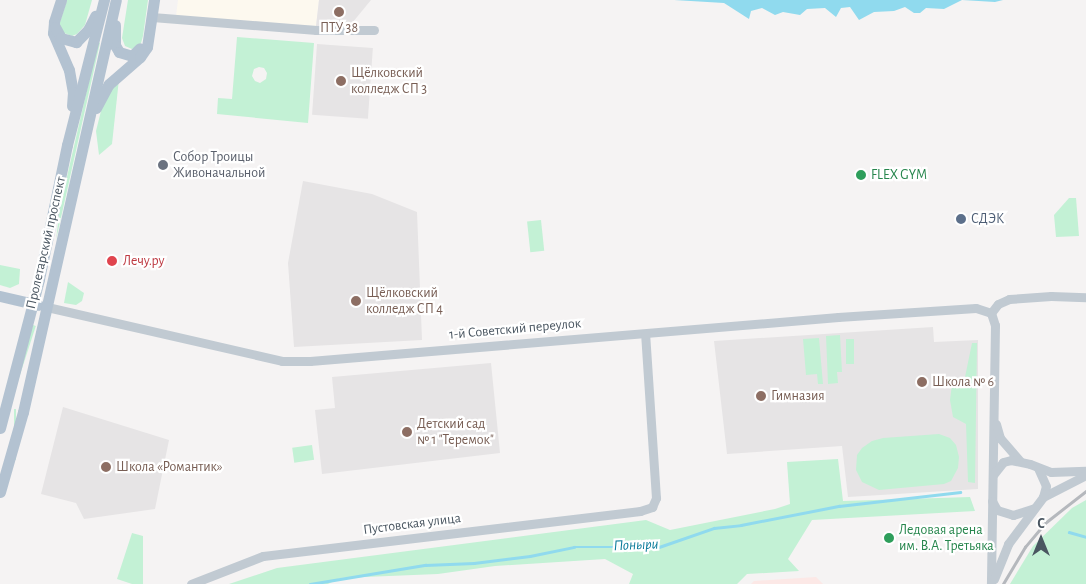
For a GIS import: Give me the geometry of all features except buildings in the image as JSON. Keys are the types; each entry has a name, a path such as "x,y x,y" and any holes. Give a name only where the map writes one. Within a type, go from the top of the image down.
{"main road":[{"path":"61,0 54,22 54,38 71,80 72,123"},
{"path":"54,22 61,38 69,42 79,40 88,30 100,0"},
{"name":"Пролетарский проспект","path":"0,428 33,304 72,123 104,0"},
{"path":"118,0 114,39 119,52 128,56 136,53 152,23"},
{"name":"Пролетарский проспект","path":"0,492 23,412 118,0"},
{"path":"89,126 105,90 145,50 152,23 154,0"},
{"path":"0,296 47,307"},
{"path":"6,407 16,403 21,406 23,412"}],"street":[{"path":"152,23 316,30 374,30"},
{"path":"992,584 995,325 990,313 998,304 1009,299 1051,296 1086,297"},
{"name":"1-й Советский переулок","path":"47,307 282,361 310,361 976,308 990,313"},
{"name":"Пустовская улица","path":"191,584 263,556 652,507 656,498 645,334"},
{"path":"994,414 1000,438 1011,453 1021,462"},
{"path":"992,477 1003,462 1021,462 1051,472 1086,473"},
{"path":"992,584 1008,544 1043,497 1046,486 1038,468"},
{"path":"1043,497 1086,473"},
{"path":"992,497 997,510 1013,515 1035,508"}],"shaded area":[{"path":"178,0 319,0 316,26 176,16"},
{"name":"ПТУ 38","path":"319,0 371,0 348,28 316,26"},
{"name":"Щёлковский колледж СП 3","path":"317,44 373,48 368,119 312,115"},
{"name":"Щёлковский колледж СП 4","path":"303,181 372,194 417,212 422,340 294,347 288,263"},
{"path":"933,327 934,342 978,340 978,489 848,497 842,446 727,454 714,341"},
{"name":"Детский сад № 1 \"Теремок\"","path":"491,363 500,453 322,474 315,410 335,408 332,377"},
{"name":"Школа «Романтик»","path":"63,407 169,440 155,509 84,519 76,503 41,494"},
{"path":"816,577 823,584 751,584 754,581"}],"green space":[{"path":"67,0 92,0 85,25 77,34 72,36 64,33 59,25"},
{"path":"128,0 148,0 141,43 132,49 125,46 122,38"},
{"path":"237,37 314,43 308,123 217,114 218,98 232,99","holes":["264,68 267,73 266,79 260,83 255,81 252,76 254,69"]},
{"path":"98,42 100,43 56,240 60,207"},
{"path":"119,79 112,144 99,155 96,131 104,99"},
{"path":"1069,198 1076,198 1079,236 1056,237 1054,215"},
{"path":"541,220 544,251 530,252 527,221"},
{"path":"0,265 20,269 19,284 10,288 0,285"},
{"path":"68,282 84,293 82,301 76,305 64,303"},
{"path":"33,325 36,326 15,391 12,390"},
{"path":"840,335 842,372 837,372 838,383 828,384 826,336"},
{"path":"819,338 823,384 818,384 817,374 806,375 803,339"},
{"path":"846,339 854,339 854,364 846,364"},
{"path":"972,343 977,343 975,483 968,482 966,424 953,417 950,400 952,384 965,377"},
{"path":"14,409 16,409 16,460 14,460"},
{"path":"939,434 950,438 956,445 959,457 958,468 951,481 944,484 879,490 862,482 856,470 857,455 862,448 872,441 883,438"},
{"path":"312,445 314,460 294,463 292,448"},
{"path":"838,459 843,501 970,497 975,511 812,520 788,559 799,571 747,574 737,584 629,584 633,574 605,559 495,566 438,574 340,578 328,584 229,584 277,568 646,520 670,530 775,509 790,504 787,462"},
{"path":"1086,500 1086,584 1010,584 1033,546 1072,508"},
{"path":"132,533 143,536 143,584 132,584 117,579"}],"water":[{"path":"674,0 962,0 944,9 926,8 920,13 914,13 905,7 894,11 874,12 859,20 850,7 841,8 836,17 825,8 807,9 800,15 783,12 775,15 762,8 751,11 749,19 724,3"},
{"path":"962,0 1003,0 995,2"}],"waterway":[{"name":"Поныри","path":"310,584 425,565 474,563 530,556 574,547 659,547 714,528 741,525 839,506 960,492"},
{"name":"Поныри","path":"1069,532 1086,537"}],"railway":[{"path":"1003,584 1025,547 1045,523 1086,491"}],"place":[{"name":"ПТУ 38","path":"339,12"},
{"name":"Щёлковский колледж СП 3","path":"341,81"},
{"name":"Собор Троицы Живоначальной","path":"163,165"},
{"name":"FLEX GYM","path":"861,175"},
{"name":"СДЭК","path":"961,219"},
{"name":"Лечу.ру","path":"112,261"},
{"name":"Щёлковский колледж СП 4","path":"356,301"},
{"name":"Школа № 6","path":"922,382"},
{"name":"Гимназия","path":"761,396"},
{"name":"Детский сад № 1 \"Теремок\"","path":"407,432"},
{"name":"Школа «Романтик»","path":"106,467"},
{"name":"Ледовая арена им. В.А. Третьяка","path":"889,538"}]}
